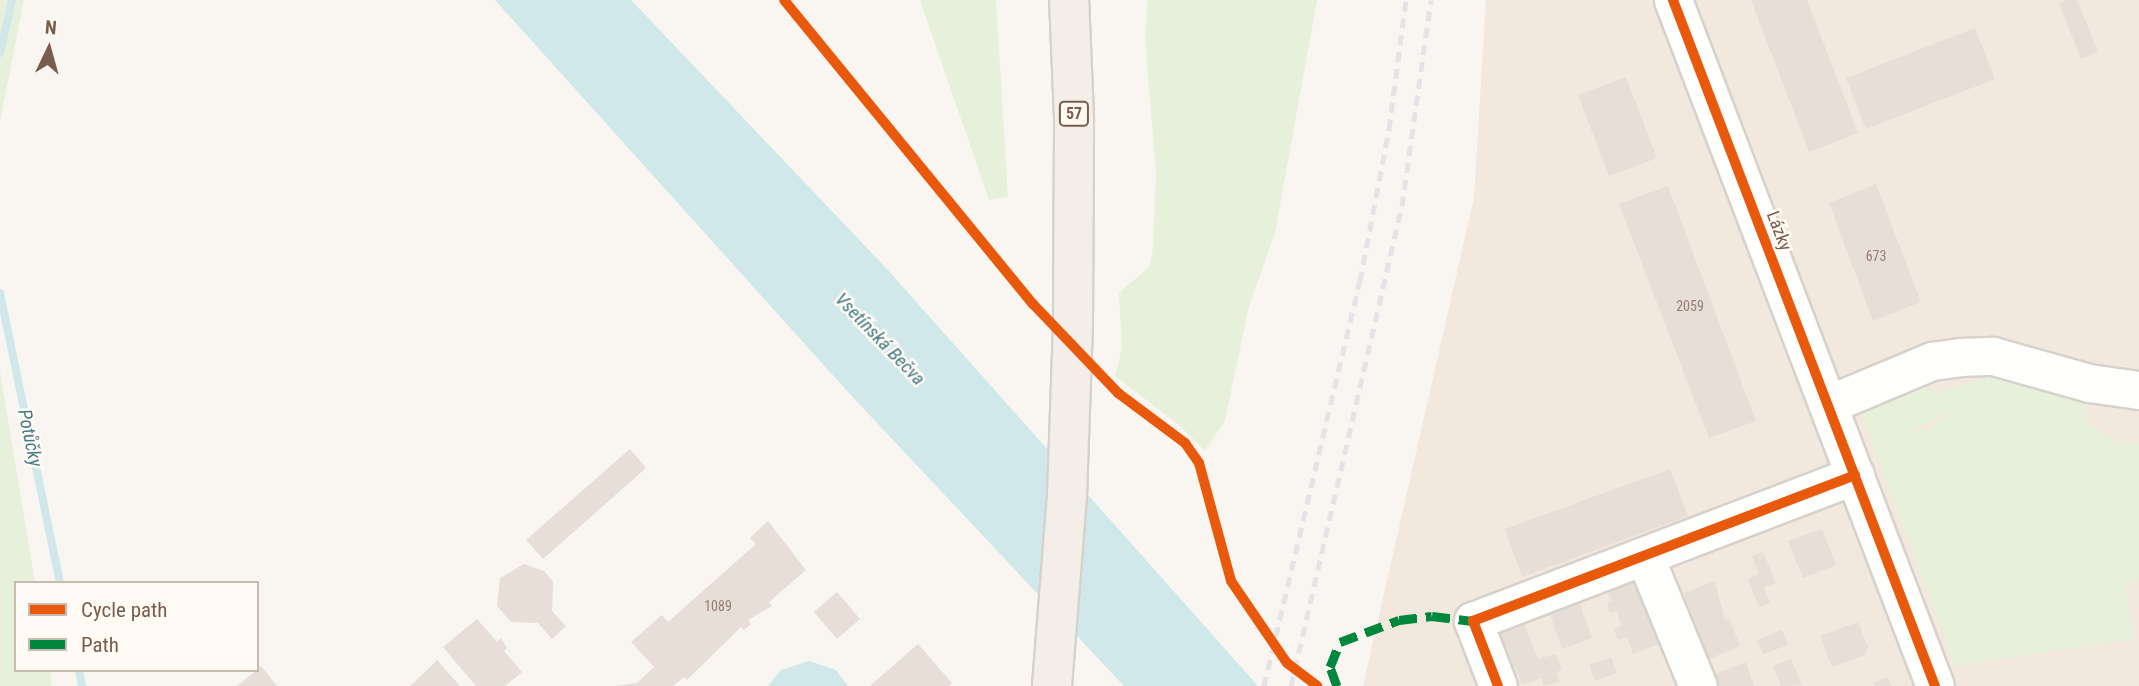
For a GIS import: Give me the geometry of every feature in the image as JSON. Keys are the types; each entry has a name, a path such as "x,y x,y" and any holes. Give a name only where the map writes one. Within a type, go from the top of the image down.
{"main road":[{"name":"57","path":"1052,686 1069,472 1076,228 1069,0"}],"street":[{"name":"Lázky","path":"1673,0 1935,686"},
{"path":"1829,404 1932,361 1960,357 1993,356 2089,383 2139,390"},
{"path":"1498,686 1473,621 1855,474"},
{"path":"1645,557 1698,686"}],"shaded area":[{"path":"1486,0 2139,0 2139,686 1363,686 1474,198"}],"green space":[{"path":"0,0 24,0 0,121"},
{"path":"920,0 996,0 1008,197 989,200"},
{"path":"1148,0 1317,0 1275,233 1249,306 1225,420 1205,451 1179,425 1115,376 1122,348 1119,293 1150,266 1153,248 1156,174 1145,36"},
{"path":"0,371 35,581 14,581 14,672 50,672 52,686 0,686"},
{"path":"2008,372 2080,391 2090,424 2117,443 2139,443 2139,579 2125,583 2135,639 1955,666 1858,404 1922,376 1926,389 1936,392","holes":["1942,412 1947,414 1928,430 1907,431 1931,422"]}],"water":[{"name":"Vsetínská Bečva","path":"495,0 631,0 886,268 1258,686 1124,686 848,392"},
{"path":"809,661 836,670 848,686 768,686 781,670"}],"building":[{"path":"1751,0 1807,0 1858,133 1809,152"},
{"path":"2077,0 2098,52 2081,59 2059,3"},
{"path":"1975,28 1995,79 1866,129 1846,78"},
{"path":"1626,77 1657,158 1609,176 1578,95"},
{"path":"1876,184 1921,302 1873,321 1829,203"},
{"path":"1668,186 1756,421 1709,438 1619,204"},
{"path":"630,449 646,468 543,559 526,540"},
{"path":"1670,469 1688,516 1522,577 1505,529"},
{"path":"768,521 806,570 769,602 772,606 748,620 751,624 744,630 741,627 687,680 684,677 673,686 615,686 637,683 654,667 631,642 662,615 668,622 756,544 750,538"},
{"path":"1822,529 1836,565 1803,578 1788,541"},
{"path":"1763,552 1776,583 1764,587 1770,603 1759,607 1748,579 1759,574 1752,556"},
{"path":"524,564 544,571 553,582 552,611 566,626 552,639 538,623 511,622 497,606 500,578"},
{"path":"1637,577 1662,643 1633,654 1627,637 1618,640 1614,629 1622,626 1616,611 1610,613 1607,604 1612,602 1607,588"},
{"path":"1715,581 1725,620 1729,618 1740,646 1709,659 1684,593"},
{"path":"837,592 860,619 837,639 814,612"},
{"path":"1578,599 1592,638 1562,649 1549,611"},
{"path":"477,619 497,642 501,638 507,648 504,651 522,672 505,686 476,686 443,647"},
{"path":"1523,621 1538,659 1556,654 1562,670 1556,672 1559,682 1544,686 1541,678 1522,685 1516,668 1505,672 1490,633"},
{"path":"1858,622 1868,647 1865,655 1832,667 1820,636"},
{"path":"1782,630 1788,645 1763,654 1757,640"},
{"path":"918,644 952,683 949,686 870,686"},
{"path":"1611,657 1617,673 1595,681 1589,665"},
{"path":"1791,659 1802,685 1781,686 1773,666"},
{"path":"437,660 460,686 410,686 426,671"},
{"path":"1746,662 1754,686 1719,686 1715,674"},
{"path":"261,666 277,686 237,686 254,672 259,672"},
{"path":"1887,677 1892,686 1876,686 1874,683"}],"waterway":[{"name":"Potůčky","path":"0,53 12,0"},
{"name":"Potůčky","path":"0,293 60,581"},
{"name":"Potůčky","path":"79,672 82,686"}],"railway":[{"path":"1264,686 1360,281 1389,129 1406,0"},
{"path":"1291,686 1402,206 1431,0"}],"marked path":[{"path":"1337,686 1330,667 1340,642 1399,620 1432,616 1473,621"}],"cycle path":[{"path":"784,0 1033,304 1118,393 1185,443 1199,463 1231,581 1287,663 1317,686"},
{"path":"1673,0 1935,686"},
{"path":"1498,686 1473,621 1855,475"}]}
